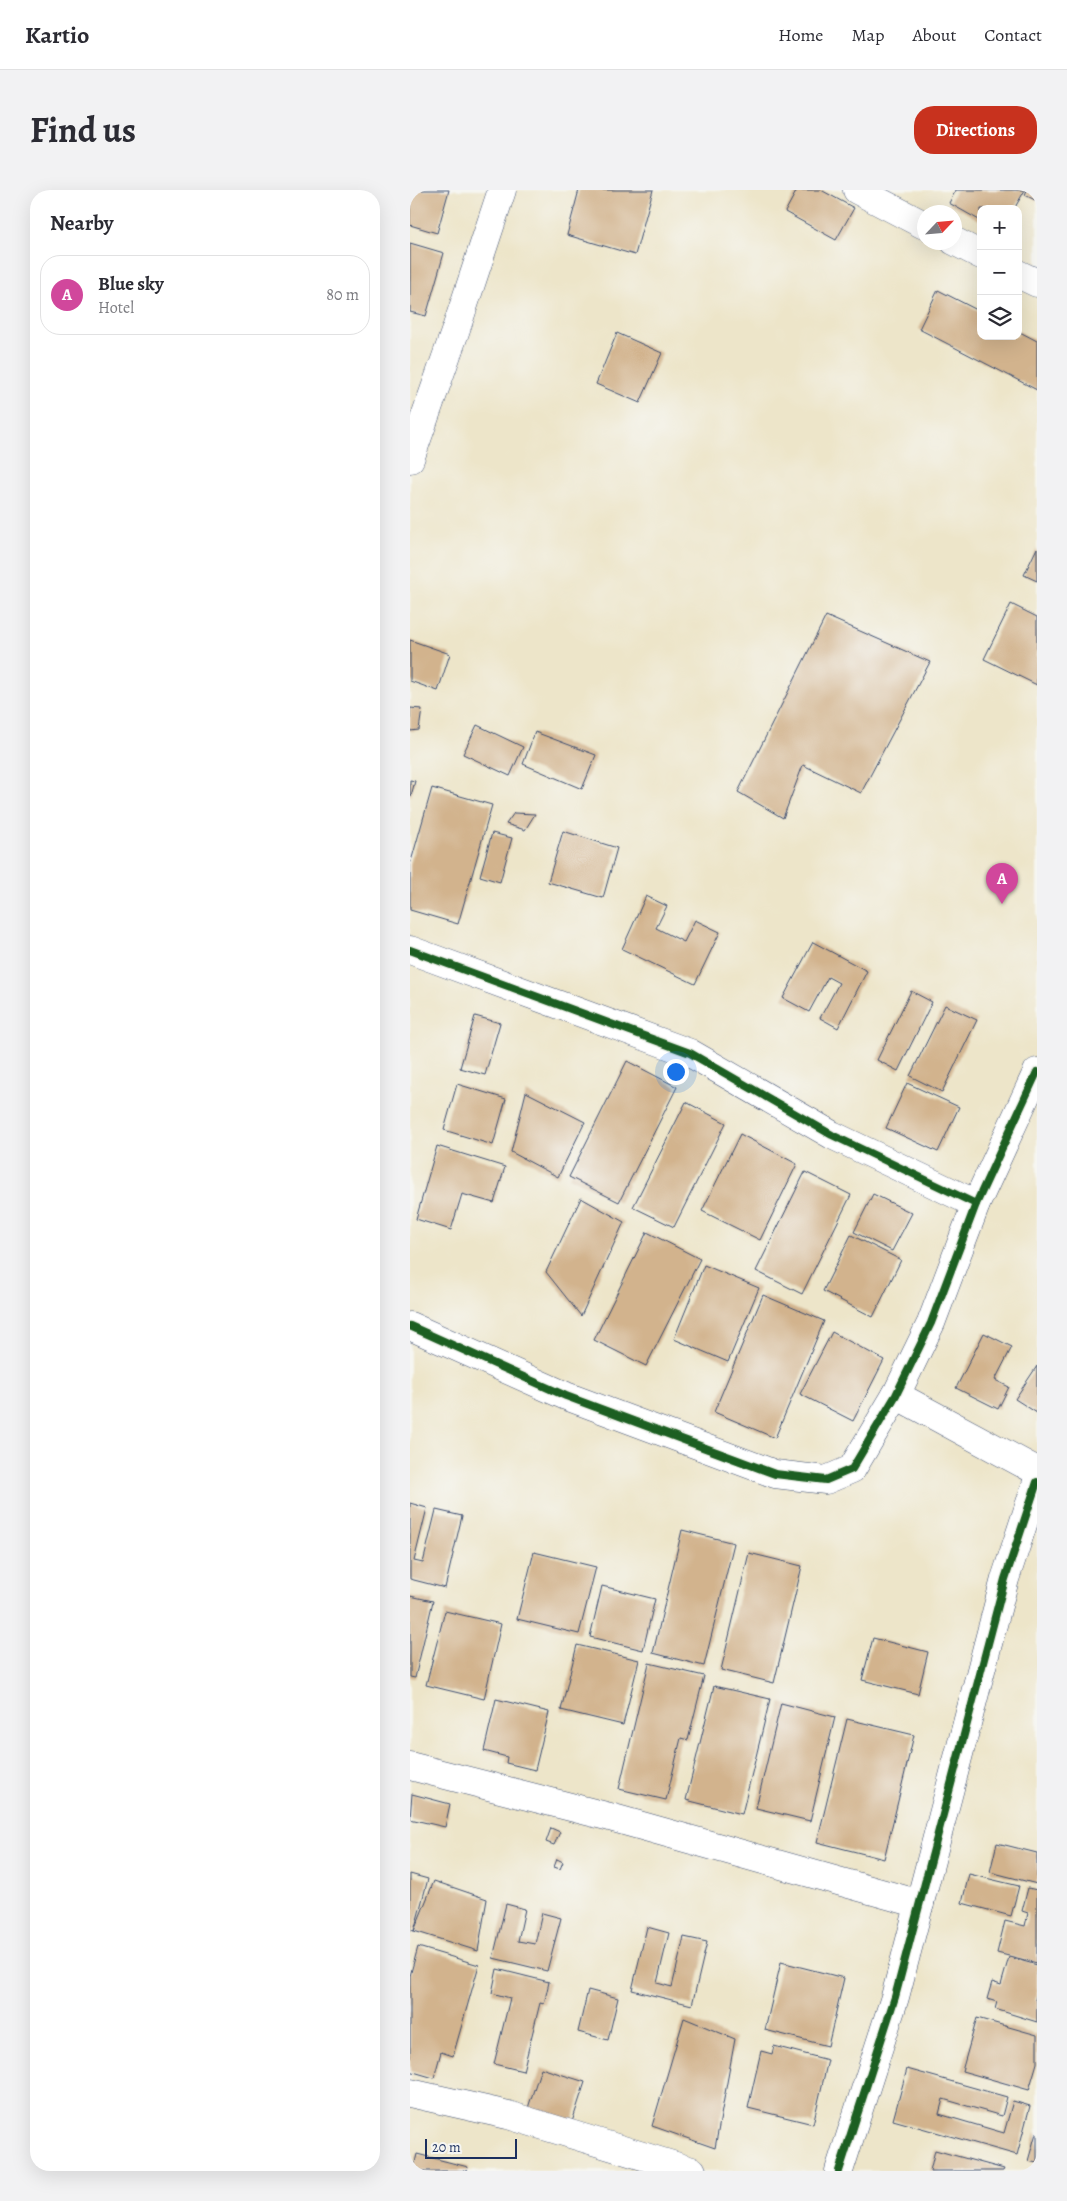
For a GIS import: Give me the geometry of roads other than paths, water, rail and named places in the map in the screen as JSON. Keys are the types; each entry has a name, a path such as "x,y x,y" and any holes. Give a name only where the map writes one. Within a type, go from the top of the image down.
{"street":[{"path":"410,459 502,190"},
{"path":"857,190 917,221"},
{"path":"962,245 977,253"},
{"path":"1022,276 1037,283"},
{"path":"410,950 690,1053 832,1135 976,1204"},
{"path":"410,1326 566,1396 775,1474 826,1480 852,1468 896,1394 931,1323 976,1204 1035,1082"},
{"path":"896,1394 1037,1471"},
{"path":"839,2171 895,1997 1005,1579 1037,1482"},
{"path":"410,1766 610,1817 920,1904"},
{"path":"410,2092 508,2115 692,2171"}],"place":[{"name":"Blue sky","path":"1002,904"}]}
